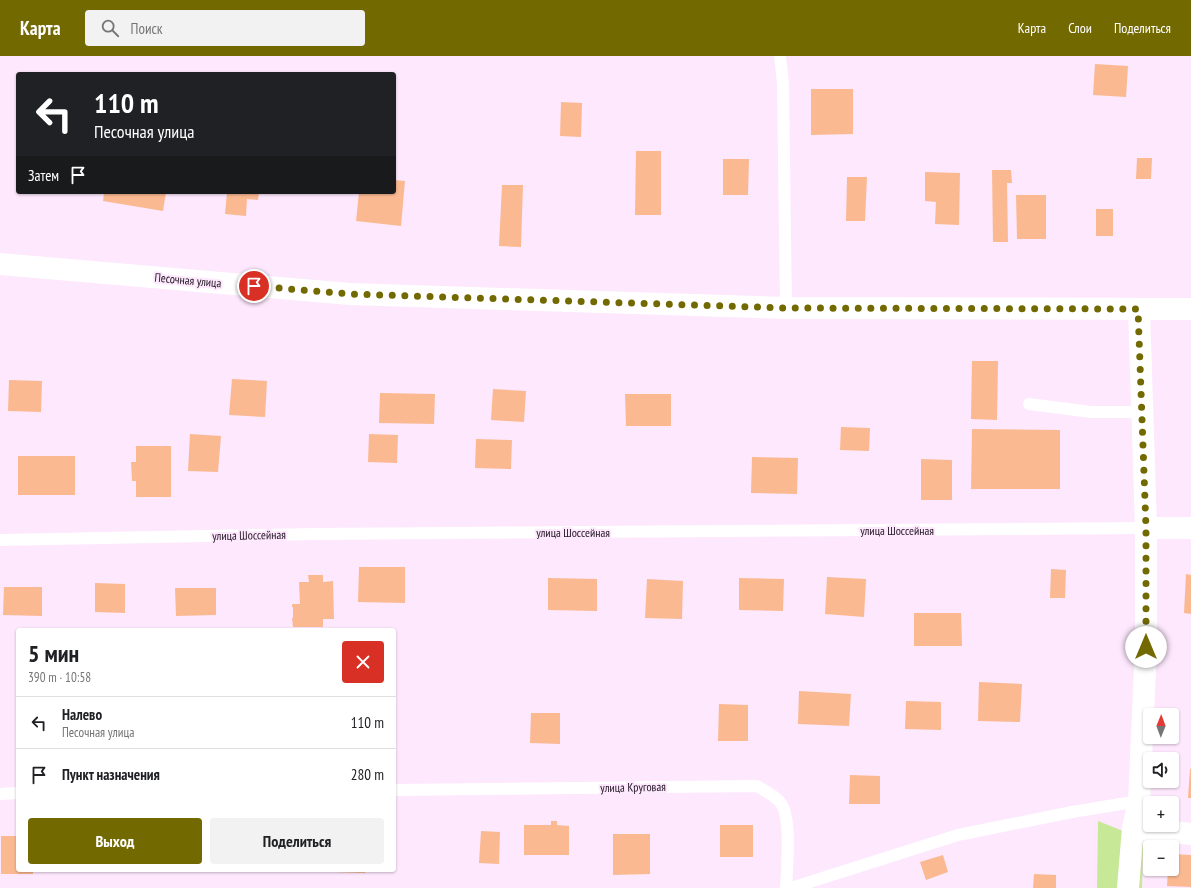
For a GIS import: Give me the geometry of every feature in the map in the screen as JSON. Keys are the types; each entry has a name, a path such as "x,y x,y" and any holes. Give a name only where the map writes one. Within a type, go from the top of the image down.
{"street":[{"name":"Песочная улица","path":"0,264 350,294 786,308 1191,309"},
{"path":"1128,888 1132,828 1139,801 1146,647 1146,528 1138,309"},
{"path":"1146,528 1191,528"},
{"path":"1132,828 1191,834"}],"lane":[{"path":"780,56 783,83 786,308"},
{"path":"1029,404 1091,412 1142,412"},
{"name":"улица Шоссейная","path":"0,540 314,534 1146,528"},
{"name":"улица Круговая","path":"396,790 757,786 771,794 781,803 787,821 786,888"},
{"path":"0,794 16,793"},
{"path":"792,888 958,835 1072,812 1139,801"}],"green space":[{"path":"1098,821 1143,839 1142,888 1097,888"}],"building":[{"path":"1095,64 1128,66 1126,97 1093,95"},
{"path":"811,89 853,89 853,134 811,135"},
{"path":"561,102 582,103 581,137 560,136"},
{"path":"636,151 661,151 661,215 635,215"},
{"path":"1137,158 1152,158 1151,179 1136,179"},
{"path":"723,159 749,159 748,195 723,195"},
{"path":"992,170 1011,170 1012,183 1007,183 1008,242 993,242"},
{"path":"925,172 960,173 959,225 935,224 936,202 925,201"},
{"path":"847,177 867,177 865,221 846,221"},
{"path":"396,180 405,181 401,226 356,221 359,194 396,194"},
{"path":"502,185 523,185 521,247 499,246"},
{"path":"104,194 166,194 163,211 103,201"},
{"path":"227,194 259,194 258,200 247,199 246,216 225,214"},
{"path":"1016,195 1046,195 1046,239 1017,239"},
{"path":"1096,209 1113,209 1113,236 1096,236"},
{"path":"972,361 998,361 997,420 971,419"},
{"path":"232,379 267,381 265,417 229,415"},
{"path":"9,380 42,381 41,412 8,411"},
{"path":"493,389 526,391 524,422 491,420"},
{"path":"380,393 435,394 434,424 379,423"},
{"path":"625,394 671,394 671,426 626,426"},
{"path":"841,427 870,428 869,451 840,450"},
{"path":"972,429 1060,430 1060,489 971,489"},
{"path":"190,434 221,436 218,472 188,471"},
{"path":"369,434 398,435 397,463 368,462"},
{"path":"476,439 512,440 511,469 475,468"},
{"path":"136,446 171,446 171,497 136,497 136,481 132,481 131,462 136,462"},
{"path":"18,456 75,456 75,495 18,495"},
{"path":"752,457 798,458 797,494 751,493"},
{"path":"921,459 952,460 952,500 921,500"},
{"path":"359,567 405,567 405,603 358,602"},
{"path":"1051,569 1066,570 1065,598 1050,598"},
{"path":"1186,574 1191,575 1191,614 1184,613"},
{"path":"308,575 323,575 323,582 333,581 334,619 323,619 323,627 293,627 292,604 300,604 299,582 309,582"},
{"path":"827,577 866,579 864,617 825,614"},
{"path":"548,578 597,579 597,611 548,610"},
{"path":"739,578 784,579 783,611 739,610"},
{"path":"647,579 683,581 682,619 645,618"},
{"path":"95,583 125,584 125,613 95,612"},
{"path":"4,587 42,587 42,616 3,615"},
{"path":"175,588 216,588 216,615 176,616"},
{"path":"914,613 961,613 962,646 914,646"},
{"path":"979,682 1022,684 1020,722 978,721"},
{"path":"799,691 851,694 849,726 798,724"},
{"path":"906,701 941,702 941,730 905,729"},
{"path":"719,704 748,705 748,741 718,741"},
{"path":"531,713 560,713 560,744 530,743"},
{"path":"1190,769 1191,798 1188,798"},
{"path":"850,775 880,776 880,804 849,804"},
{"path":"551,821 557,821 557,825 569,826 569,855 524,855 524,825 551,825"},
{"path":"720,825 753,825 753,857 720,857"},
{"path":"481,831 500,832 499,864 479,863"},
{"path":"613,834 650,834 650,874 613,875"},
{"path":"1,836 16,836 16,872 33,872 33,874 1,874"},
{"path":"1179,854 1191,855 1191,887 1167,886 1168,876 1179,876"},
{"path":"943,855 948,872 926,880 920,862"},
{"path":"334,872 365,872 365,873"},
{"path":"1034,874 1056,875 1056,888 1033,888"}],"route":[{"path":"254,286 350,294 786,308 1138,309 1146,528 1146,647"}]}
